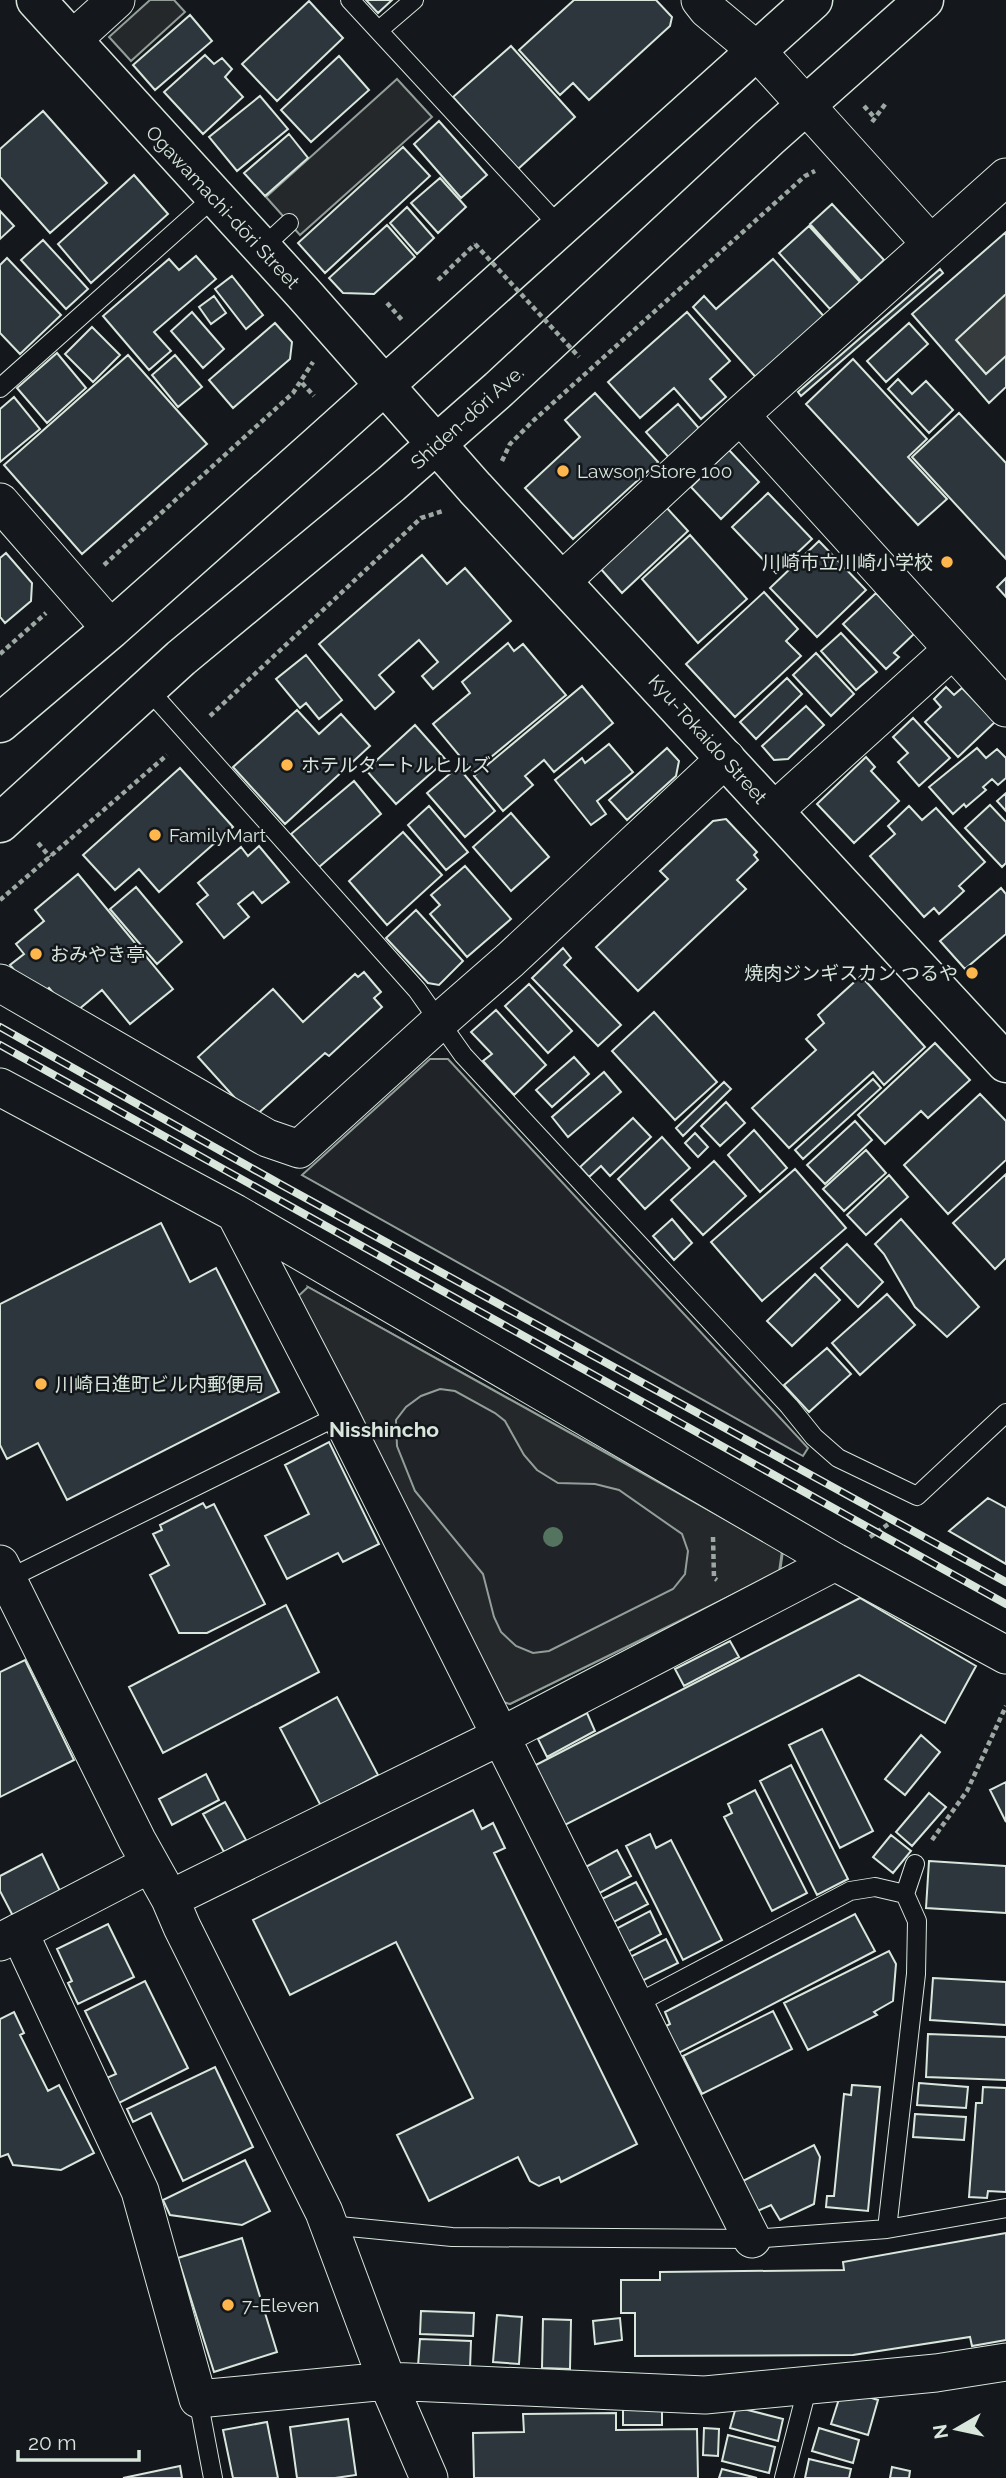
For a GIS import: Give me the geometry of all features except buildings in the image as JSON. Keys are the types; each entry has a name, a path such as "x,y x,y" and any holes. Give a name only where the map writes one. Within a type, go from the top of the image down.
{"main road":[{"name":"Ogawamachi-dōri Street","path":"36,0 411,414"},
{"path":"0,723 111,629 813,0"},
{"name":"Shiden-dōri Ave.","path":"15,829 148,689 437,444 924,0"},
{"name":"Kyu-Tokaido Street","path":"411,414 1006,1063"}],"street":[{"path":"72,40 116,0"},
{"path":"700,0 756,50 931,244"},
{"path":"562,581 740,415 1006,177"},
{"path":"740,415 1006,709"},
{"path":"0,502 111,629"},
{"path":"774,811 952,650"},
{"path":"0,983 267,1138 299,1149 510,960 726,758"},
{"path":"0,1087 234,1213 835,1563 1006,1654"},
{"path":"234,1213 340,1415 752,2239"},
{"path":"170,1899 501,1736 835,1563"},
{"path":"4,1572 170,1899 330,2225 387,2381 429,2478"},
{"path":"150,1864 10,1937 140,2191 198,2399 387,2381 705,2395 936,2373 1006,2362"}],"lane":[{"path":"350,0 560,227"},
{"path":"379,30 414,0"},
{"path":"0,388 214,198"},
{"path":"261,249 289,223"},
{"path":"148,689 417,990 463,1055 771,1386 814,1437 838,1458 917,1496 1006,1413"},
{"path":"4,1572 340,1415"},
{"path":"887,2229 916,1974 917,1921 905,1894 915,1864"},
{"path":"634,2005 850,1891 875,1887 905,1894"},
{"path":"330,2225 452,2237 752,2239 887,2229 1006,2208"},
{"path":"784,2478 808,2385"},
{"path":"198,2399 213,2478"}],"path":[{"path":"498,469 510,444 534,420 805,176 818,169"},
{"path":"435,282 475,244 579,356"},
{"path":"0,654 93,575 293,393 314,361"},
{"path":"0,900 189,736 421,518 451,509"},
{"path":"15,829 50,857"},
{"path":"835,1563 896,1519 917,1496"},
{"path":"726,1585 714,1578 713,1539 728,1500"},
{"path":"915,1864 967,1791 1006,1706"}],"shaded area":[{"path":"150,0 174,0 185,12 131,61 109,37"},
{"path":"397,79 432,117 300,235 266,197"},
{"path":"1006,294 1006,356 986,374 956,340"},
{"path":"430,1059 448,1059 808,1448 803,1456 302,1175"},
{"path":"308,1287 783,1551 780,1572 510,1704 494,1699"},
{"path":"308,1287 782,1551 779,1572 510,1704 494,1699 292,1302","holes":["440,1389 455,1391 505,1421 524,1455 537,1470 558,1483 595,1484 619,1490 682,1534 688,1551 685,1574 673,1589 549,1651 533,1653 516,1646 501,1632 494,1617 483,1574 415,1491 397,1446 396,1420 406,1407 421,1396"]}],"railway":[{"path":"0,1027 280,1184 1006,1582"},
{"path":"0,1045 1006,1604"}],"place":[{"name":"Lawson Store 100","path":"563,471"},
{"name":"川崎市立川崎小学校","path":"947,562"},
{"name":"ホテルタートルヒルズ","path":"287,765"},
{"name":"FamilyMart","path":"155,835"},
{"name":"おみやき亭","path":"36,954"},
{"name":"焼肉ジンギスカン つるや","path":"972,973"},
{"name":"川崎日進町ビル内郵便局","path":"41,1384"},
{"name":"7-Eleven","path":"228,2305"}],"district":[{"name":"Nisshincho","path":"384,1430"}]}
